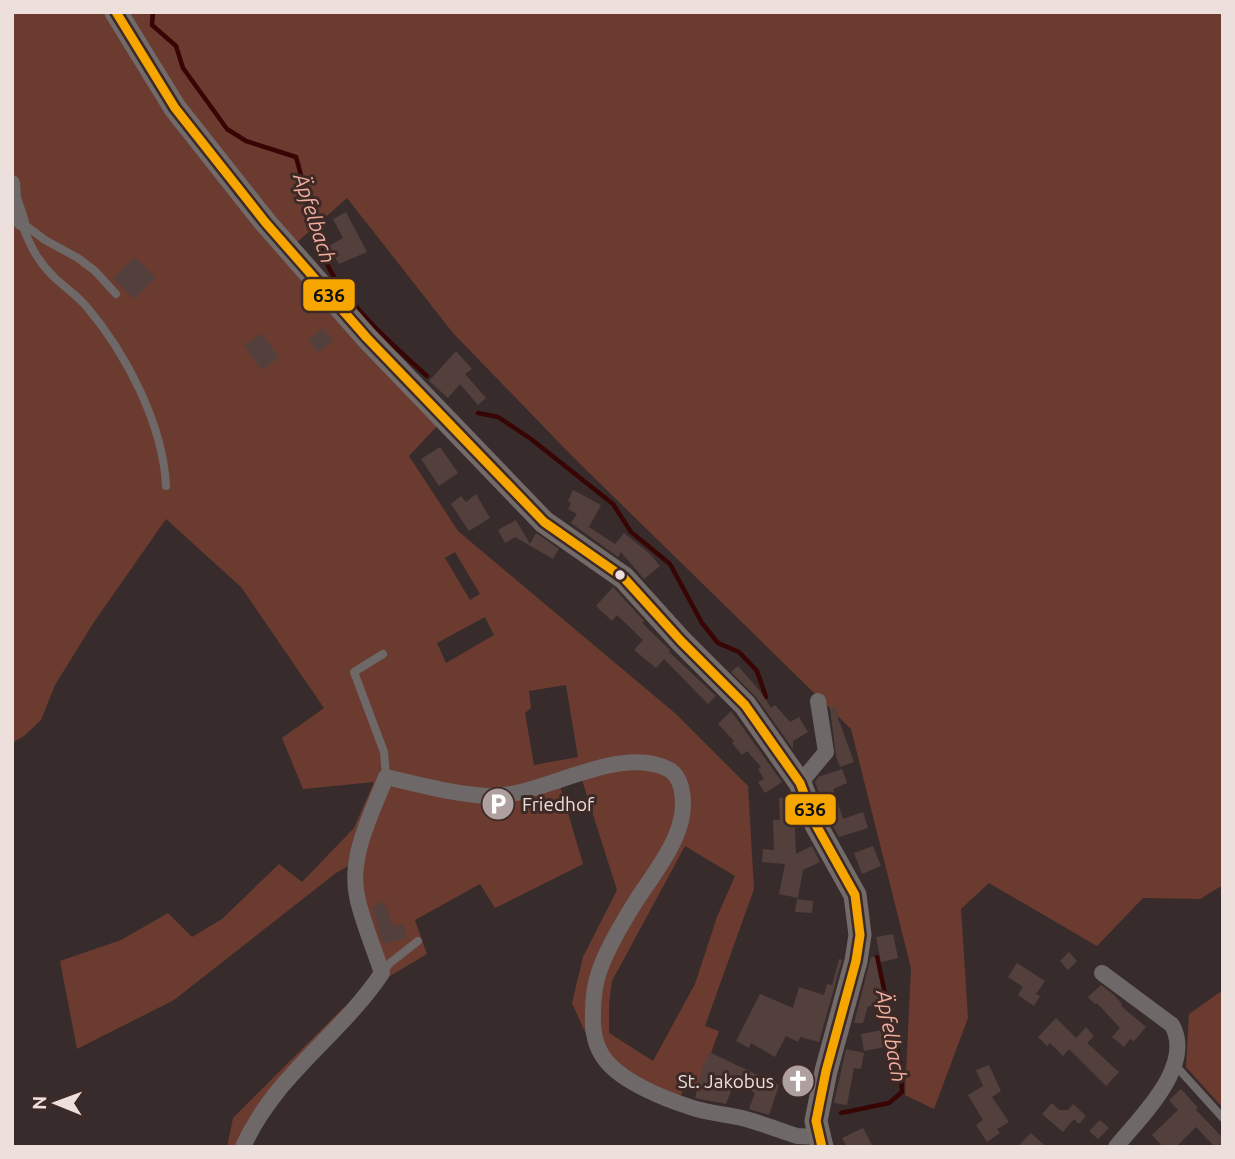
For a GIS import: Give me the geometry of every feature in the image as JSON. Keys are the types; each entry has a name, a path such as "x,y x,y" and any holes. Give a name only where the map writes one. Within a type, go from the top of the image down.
{"street":[{"path":"116,12 175,107 265,222 342,309 544,522 624,578 681,641 745,705 800,783 816,825 855,895 860,935 816,1121 820,1142 676,1102 629,1080 607,1062 595,1043 593,1012 599,972 633,906 680,826 684,806 678,777 671,771 645,763 619,764 586,771 533,790 493,796 386,777 359,849 356,870 358,901 382,973 352,1011 273,1094 251,1128 243,1147"},
{"path":"12,183 13,198 21,222"},
{"path":"800,783 826,752 818,701"},
{"path":"1102,973 1172,1025 1178,1051 1175,1065 1163,1088 1116,1147"}],"lane":[{"path":"21,222 45,240 78,258 95,271 116,294"},
{"path":"21,222 31,249 52,275 84,304 109,336 126,365 158,433 165,460 166,485"},
{"path":"383,654 354,672 384,752 386,777"},
{"path":"382,973 390,963 418,941"},
{"path":"1175,1065 1223,1118"}],"shaded area":[{"path":"12,12 1223,12 1223,885 1200,899 1143,898 1097,946 989,883 961,909 968,1018 934,1109 905,1095 911,968 851,729 571,455 453,333 347,198 286,252 438,425 409,456 458,531 676,714 748,786 754,889 705,1026 719,1031 699,1086 686,1081 676,1110 589,1041 572,1003 583,957 617,890 582,780 560,786 583,864 495,908 480,884 415,920 427,954 390,976 362,901 364,857 336,873 174,1000 77,1049 60,961 121,940 168,913 192,937 222,919 279,864 302,882 354,828 374,782 303,789 282,738 324,708 241,587 166,519 94,622 55,685 41,720 12,743","holes":["455,552 480,594 470,600 445,558","485,617 494,635 446,663 437,643","566,685 578,757 534,765 525,713 531,708 529,691","685,846 735,876 717,917 695,984 653,1061 609,1033 612,981"]},
{"path":"1223,990 1223,1108 1186,1067 1189,1014"},
{"path":"343,1008 347,1011 271,1090 236,1147 227,1147 233,1118"}],"building":[{"path":"346,212 367,252 339,264 329,246 343,238 333,219"},
{"path":"135,257 156,278 134,299 113,278"},
{"path":"323,328 333,341 318,353 308,340"},
{"path":"262,333 279,358 261,370 244,345"},
{"path":"456,351 472,369 465,374 486,398 478,405 460,384 448,398 429,381"},
{"path":"440,447 458,473 439,486 421,459"},
{"path":"573,490 601,505 589,527 615,544 624,533 649,553 660,566 644,579 621,552 618,557 571,523 577,514 568,509"},
{"path":"476,494 490,518 469,531 451,504 461,496 466,502"},
{"path":"516,520 530,544 536,533 559,549 553,559 515,537 505,543 498,530"},
{"path":"613,587 669,652 716,696 708,704 664,659 656,668 634,650 643,640 617,615 612,621 596,606"},
{"path":"738,666 771,708 775,705 790,722 799,717 808,732 793,741 793,749 756,697 731,672"},
{"path":"837,707 838,718 854,762 840,767 836,756 830,708"},
{"path":"731,711 782,782 765,793 758,782 764,779 758,769 761,767 747,751 742,755 732,743 734,741 718,724"},
{"path":"842,769 847,783 833,789 843,819 863,812 868,828 839,837 815,782 818,777"},
{"path":"790,797 794,806 796,854 812,846 820,862 803,870 798,898 779,894 785,864 762,862 763,849 774,850 773,820 780,820 779,798"},
{"path":"873,846 881,866 862,874 854,853"},
{"path":"797,899 813,901 812,913 795,912"},
{"path":"384,901 394,926 403,924 407,938 383,944 372,907"},
{"path":"893,934 898,958 881,962 876,937"},
{"path":"1069,952 1077,961 1068,970 1060,961"},
{"path":"871,957 875,957 885,1007 868,1006 863,1023 854,1023"},
{"path":"839,959 842,960 819,1042 800,1037 798,1042 786,1036 775,1057 751,1043 749,1048 736,1041 760,994 793,1008 799,987 824,995 827,984 832,985"},
{"path":"1017,963 1045,981 1036,994 1040,996 1034,1006 1018,995 1023,987 1008,977"},
{"path":"1101,985 1146,1027 1134,1041 1130,1039 1124,1047 1112,1037 1120,1028 1088,997"},
{"path":"1056,1018 1076,1038 1086,1027 1094,1036 1087,1043 1119,1072 1106,1086 1069,1049 1063,1056 1050,1043 1047,1046 1038,1037"},
{"path":"887,1029 890,1046 864,1051 861,1034"},
{"path":"846,1049 864,1053 861,1069 854,1068 847,1105 834,1103"},
{"path":"709,1052 779,1085 769,1115 749,1109 755,1093 734,1083 726,1104 695,1098"},
{"path":"989,1065 1001,1091 992,1097 1009,1122 997,1129 1000,1133 987,1142 976,1125 983,1120 968,1095 983,1086 976,1070"},
{"path":"1181,1089 1198,1108 1196,1110 1223,1138 1223,1147 1215,1147 1196,1127 1176,1147 1163,1147 1152,1135 1178,1110 1169,1100"},
{"path":"1052,1103 1059,1110 1068,1110 1073,1104 1086,1116 1079,1124 1074,1119 1063,1132 1042,1114"},
{"path":"1100,1120 1109,1128 1098,1139 1089,1131"},
{"path":"863,1128 873,1147 847,1147 842,1138"},
{"path":"1031,1133 1046,1147 1017,1147"}],"waterway":[{"name":"Äpfelbach","path":"153,12 152,25 176,46 183,68 227,129 246,141 296,157 318,240 329,269 367,319 427,376"},
{"name":"Äpfelbach","path":"478,413 498,417 531,439 613,504 631,532 670,564 702,623 718,643 739,652 757,671 766,697"},
{"name":"Äpfelbach","path":"841,1113 889,1103 902,1092 900,1061 877,957"}],"transit line":[{"name":"636","path":"116,12 175,108 265,222 367,338 544,522 624,578 681,641 745,705 800,783 816,825 855,895 860,935 816,1121 822,1147"}],"place":[{"name":"Friedhof","path":"498,804"},
{"name":"St. Jakobus","path":"798,1081"}]}
